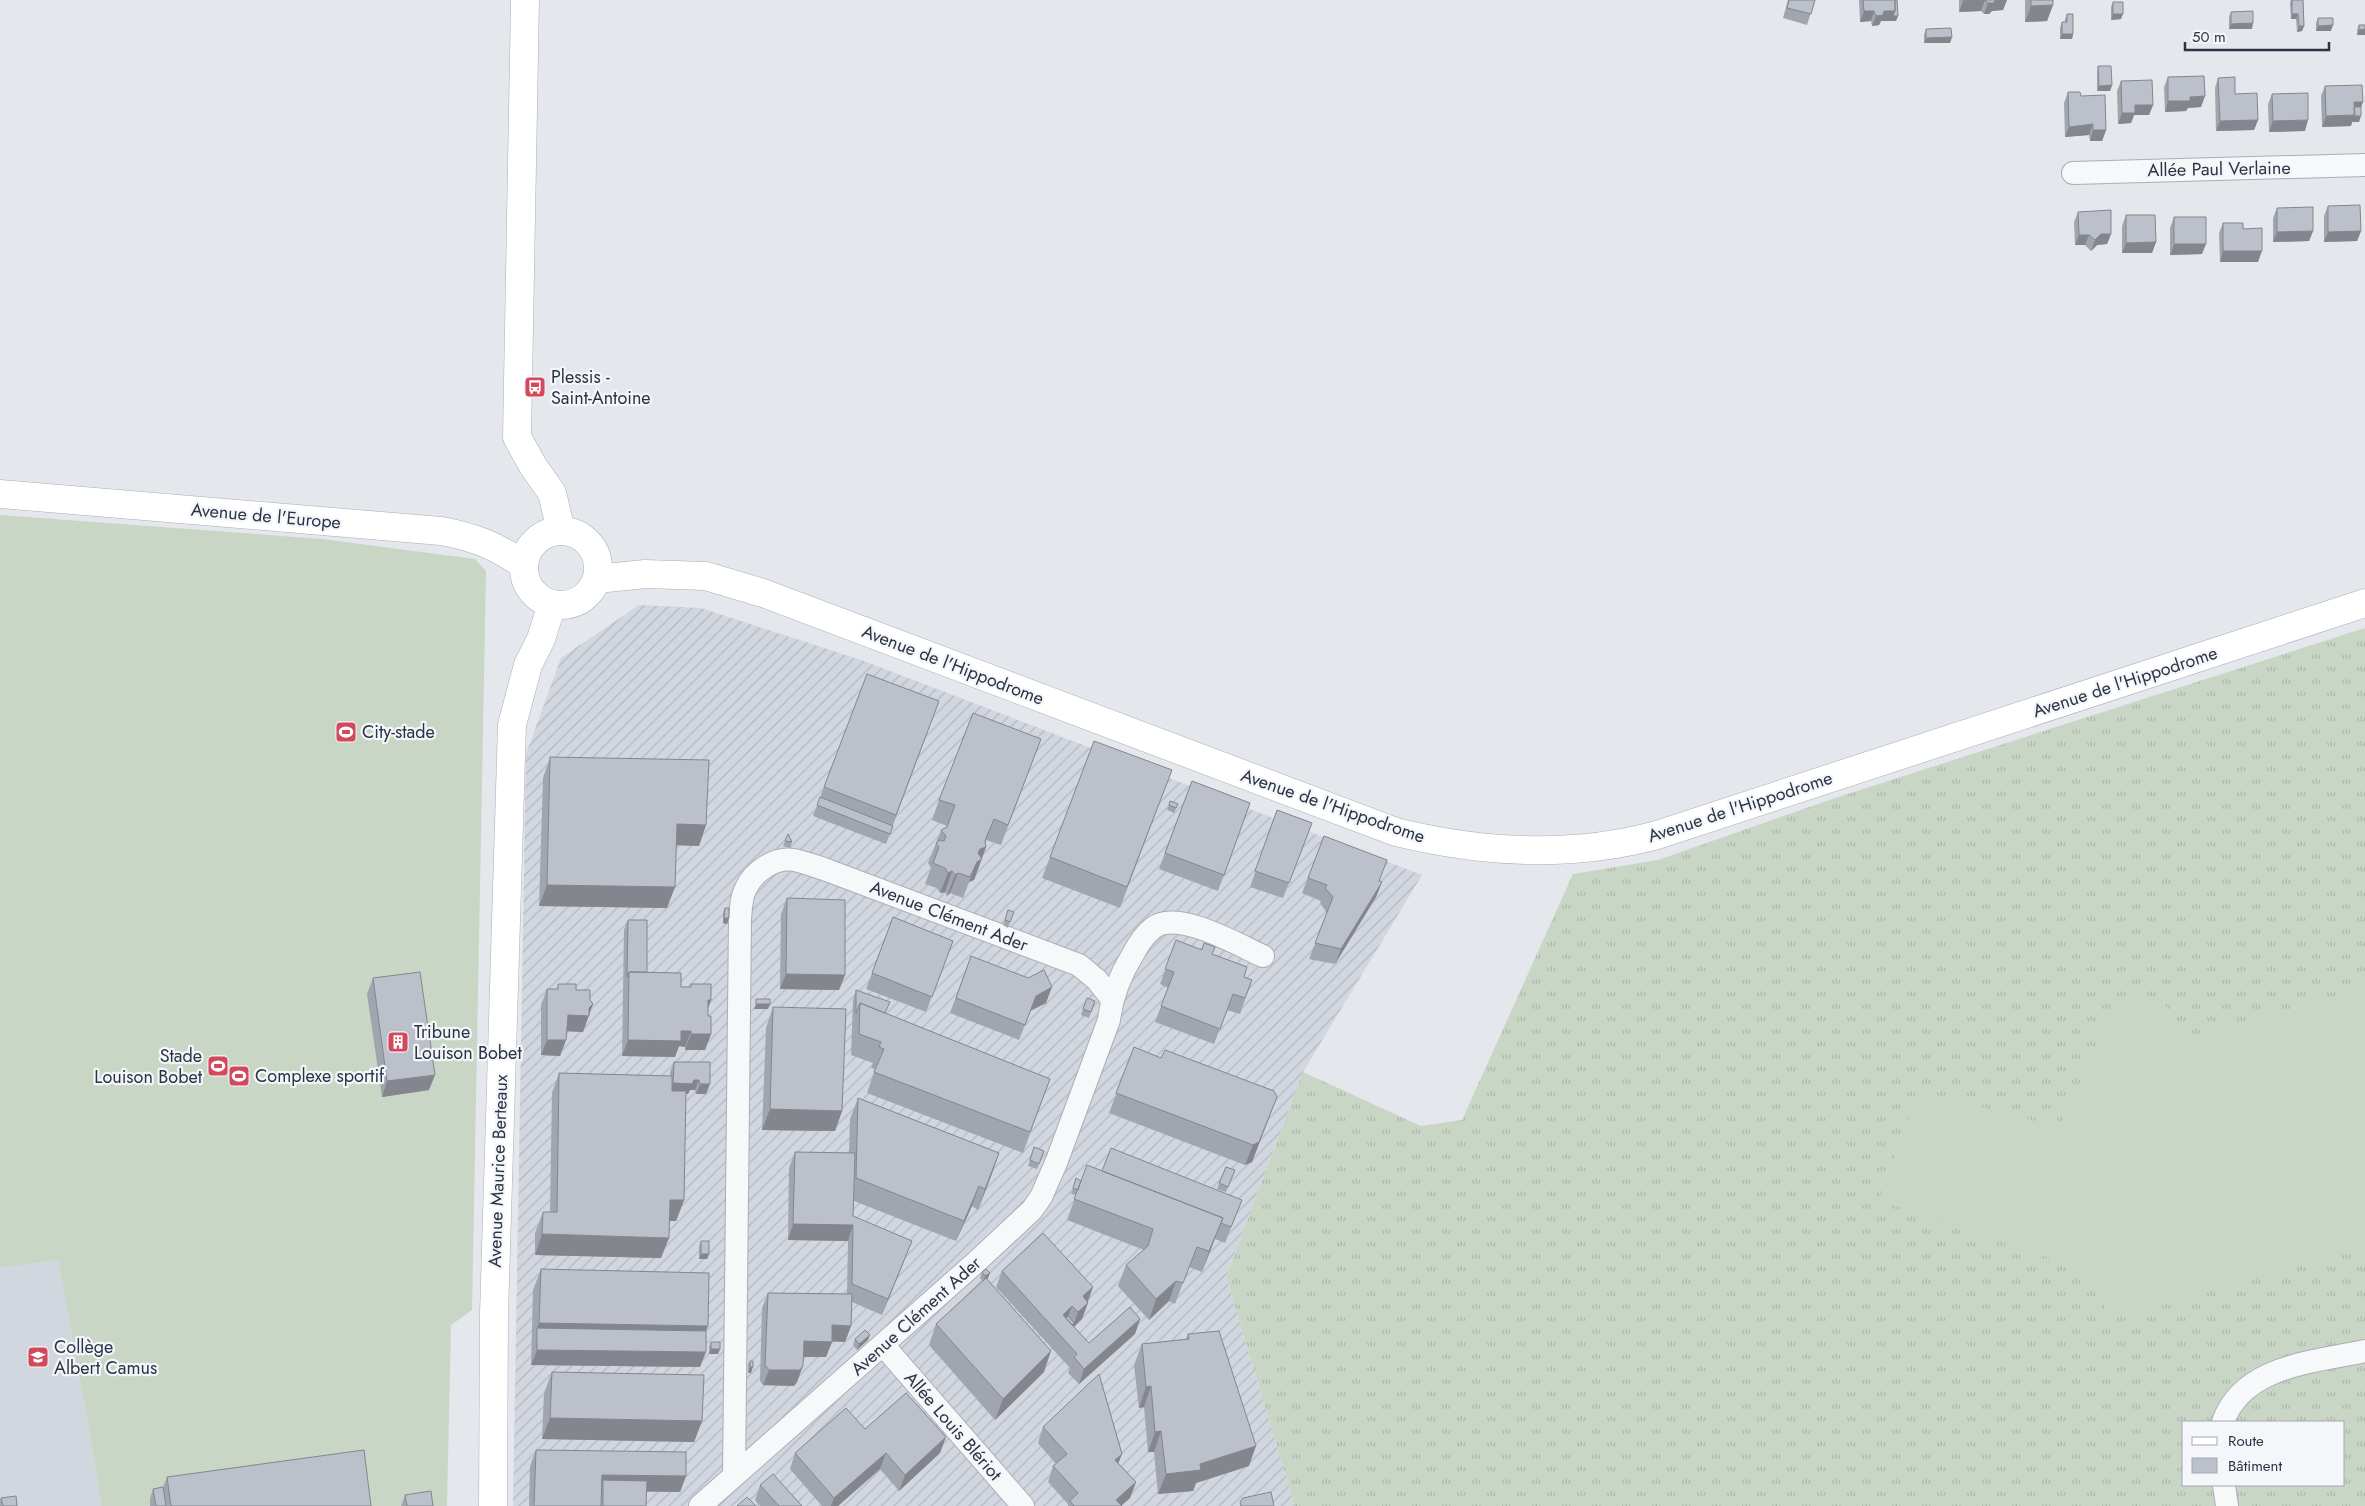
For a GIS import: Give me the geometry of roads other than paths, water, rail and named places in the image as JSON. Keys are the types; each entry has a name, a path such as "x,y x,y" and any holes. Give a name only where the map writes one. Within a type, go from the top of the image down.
{"main road":[{"path":"525,0 517,437 533,466 552,494 561,531"},
{"name":"Avenue de l'Europe","path":"0,494 441,531 466,535 487,542 524,565"},
{"path":"561,531 582,538 591,546 597,562 597,578 592,589 584,597 563,605 552,604 542,600 528,585 524,565 527,555 536,541 550,533 561,531"},
{"name":"Avenue de l'Hippodrome","path":"597,578 645,574 715,578 763,592 1396,832 1438,842 1544,850 1593,848 1626,843 1657,834 2365,603"},
{"name":"Avenue Maurice Berteaux","path":"492,1506 494,1314 512,725 528,665 541,638 552,604"}],"street":[{"name":"Allée Paul Verlaine","path":"2073,174 2365,166"},
{"name":"Avenue Clément Ader","path":"700,1506 883,1345 1019,1223 1041,1197 1056,1163 1109,1020 1112,998 1097,980 1079,965 824,869 793,860 771,863 759,872 746,887 740,919 734,1476"},
{"path":"1112,998 1122,973 1138,944 1154,927 1176,921 1197,926 1263,956"},
{"name":"Allée Louis Blériot","path":"883,1345 1022,1506"},
{"path":"2224,1421 2228,1409 2242,1392 2260,1378 2286,1369 2365,1351"},
{"path":"2224,1486 2227,1506"}],"place":[{"name":"Plessis - Saint-Antoine","path":"535,387"},
{"name":"City-stade","path":"346,732"},
{"name":"Tribune Louison Bobet","path":"398,1042"},
{"name":"Stade Louison Bobet","path":"218,1066"},
{"name":"Complexe sportif","path":"239,1076"},
{"name":"Collège Albert Camus","path":"38,1357"}]}
